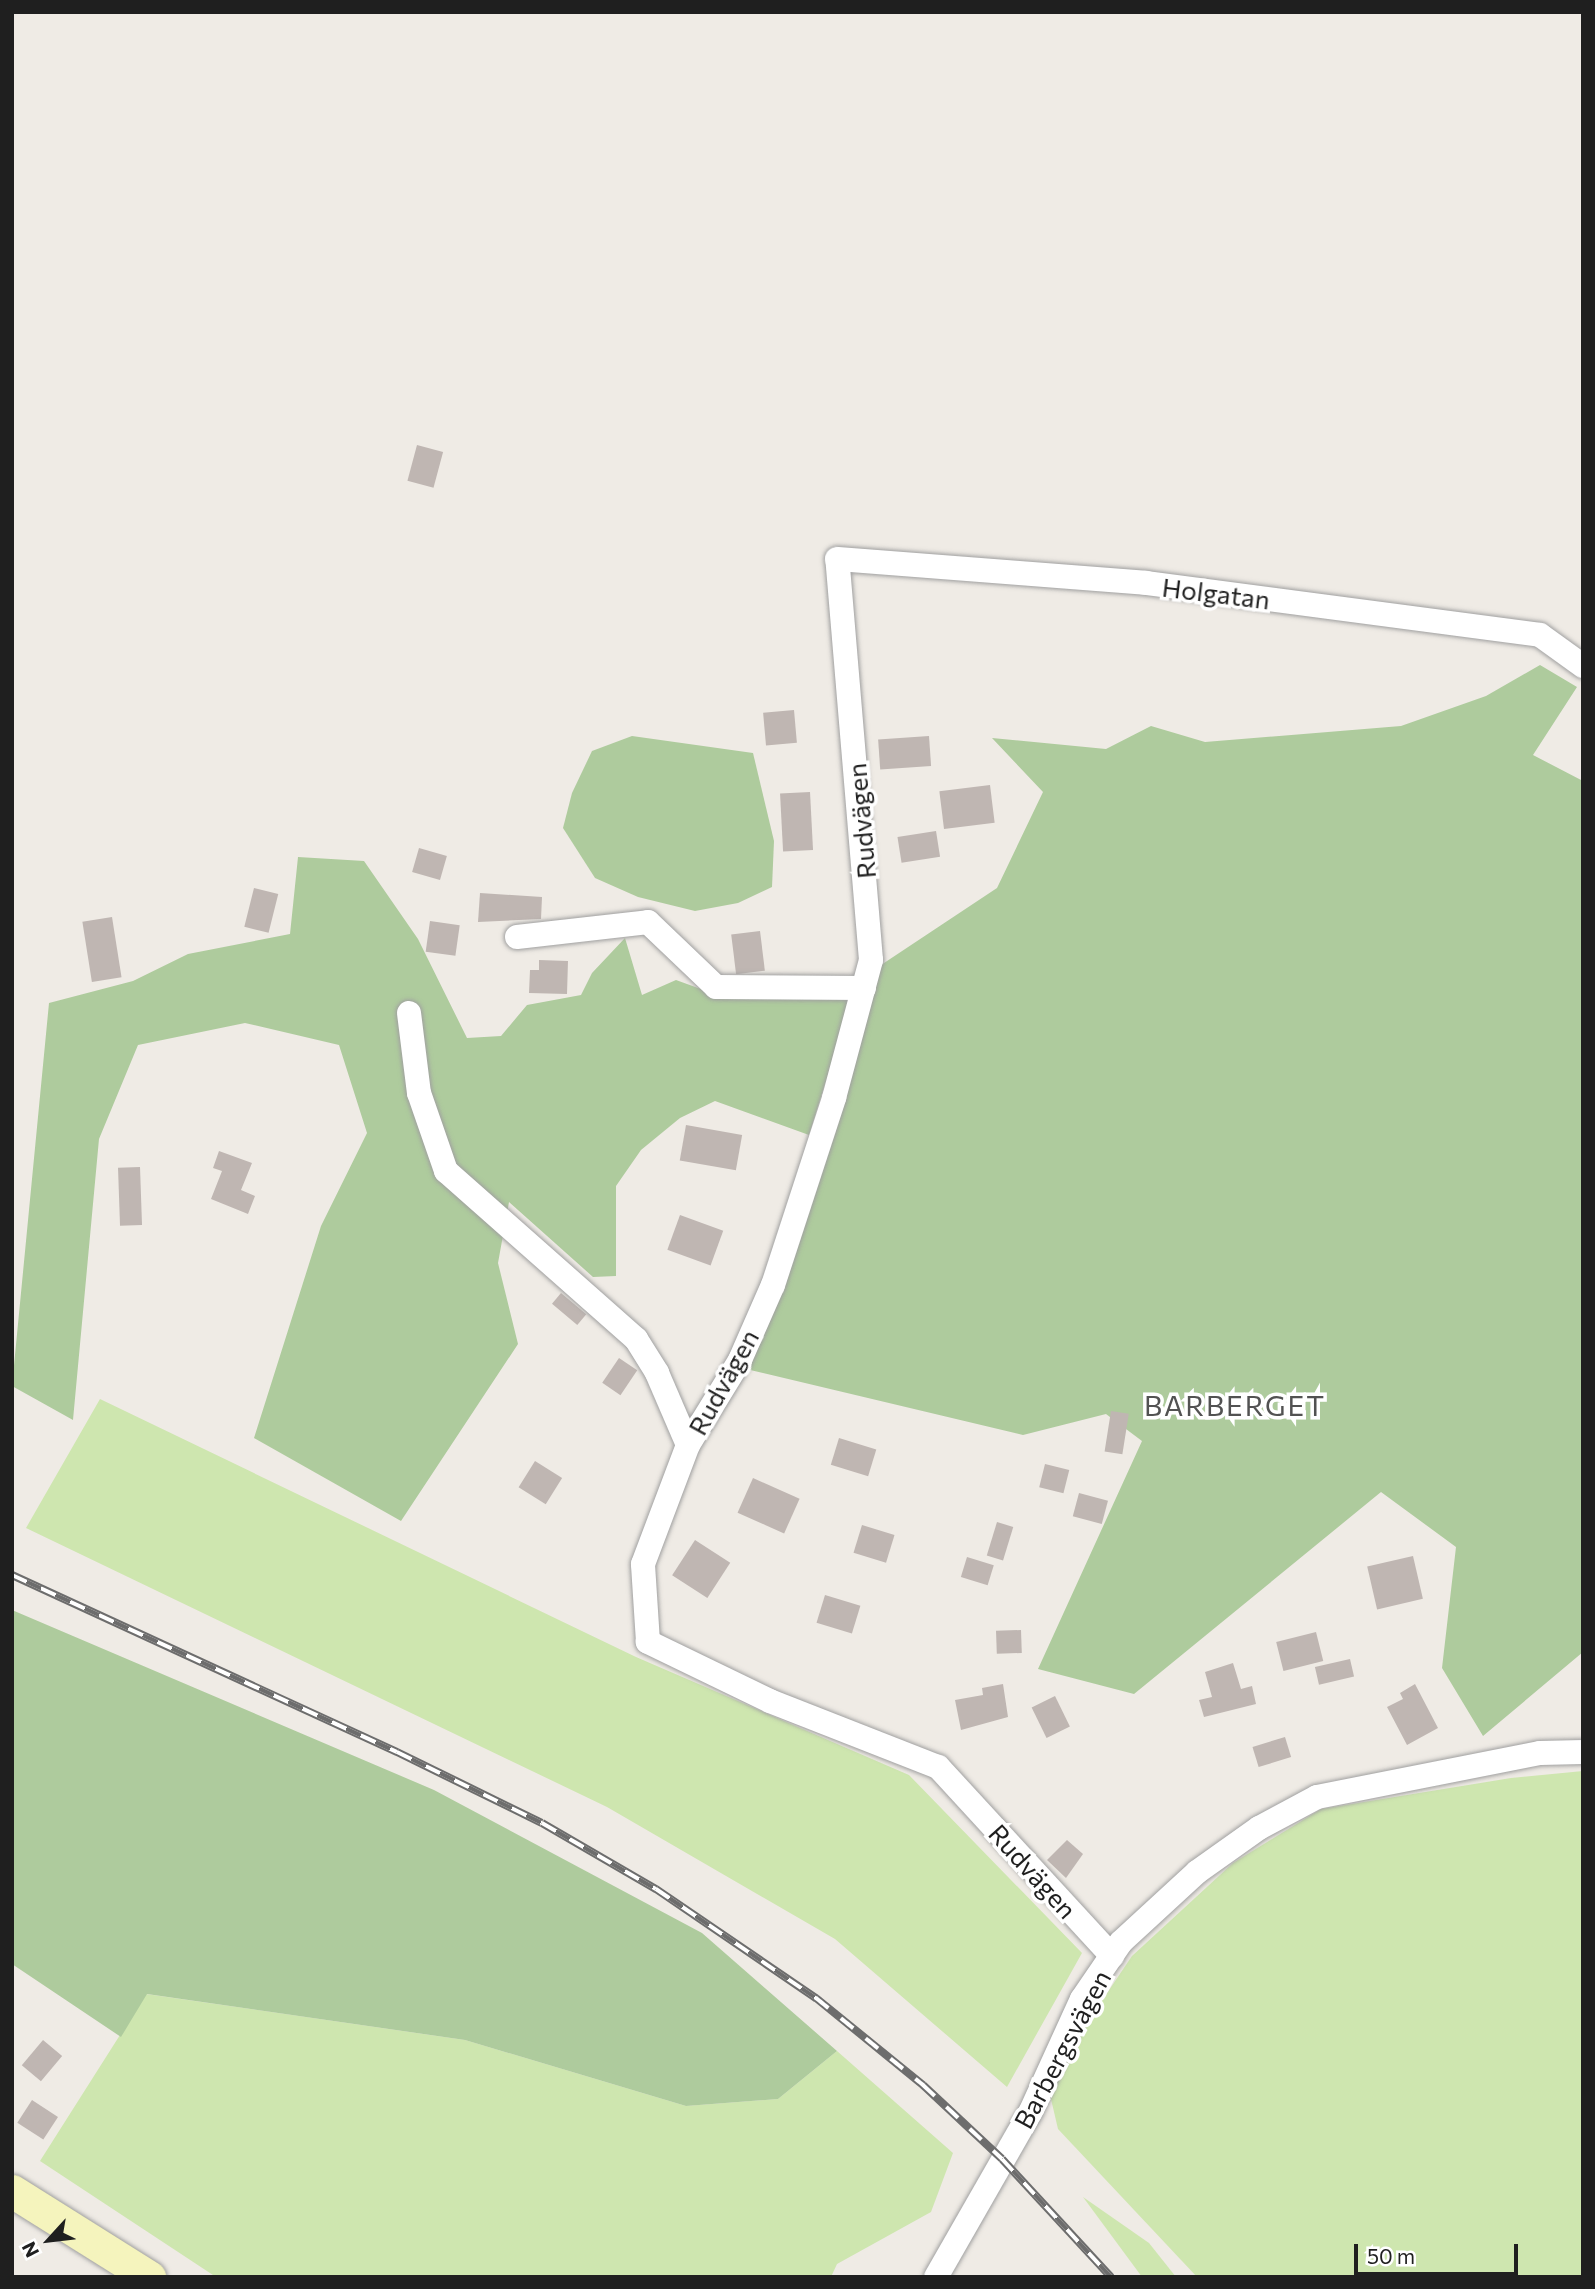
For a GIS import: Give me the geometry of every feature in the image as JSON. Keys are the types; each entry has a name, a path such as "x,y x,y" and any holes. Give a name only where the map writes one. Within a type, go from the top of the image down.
{"street":[{"name":"Holgatan","path":"837,559 1146,583 1540,635 1583,666"},
{"name":"Rudvägen","path":"837,559 871,960 773,1286 740,1360 688,1445 643,1564 648,1642 771,1701 938,1767 1112,1956"},
{"path":"517,937 648,922 716,987 864,989"},
{"path":"409,1013 419,1093 446,1171 636,1339 673,1404 688,1445"},
{"name":"Barbergsvägen","path":"936,2277 1030,2113 1082,1999 1112,1956 1197,1872 1297,1806 1392,1780 1540,1753 1583,1752"},
{"path":"12,2191 149,2277"}],"green space":[{"path":"1540,665 1577,687 1533,755 1583,781 1583,1652 1483,1736 1442,1668 1456,1547 1381,1492 1134,1694 1038,1669 1142,1441 1106,1414 1023,1435 746,1369 878,967 997,888 1043,792 992,738 1106,749 1151,726 1205,742 1401,726 1486,696"},
{"path":"632,736 753,753 774,841 772,887 738,903 695,911 638,897 595,878 563,828 572,793 592,751"},
{"path":"298,857 364,861 418,939 467,1038 501,1036 527,1005 581,995 592,973 625,938 642,995 676,980 709,992 852,998 809,1135 715,1101 680,1118 641,1150 616,1186 616,1276 593,1277 509,1202 498,1263 518,1344 401,1521 254,1438 321,1226 367,1133 339,1045 245,1023 138,1045 99,1139 73,1420 12,1386 49,1003 133,981 188,954 290,934"},
{"path":"100,1399 636,1657 909,1775 1082,1953 1007,2087 835,1939 607,1807 26,1528"},
{"path":"12,1610 434,1790 702,1933 837,2051 778,2099 686,2106 465,2040 147,1994 121,2037 12,1964"},
{"path":"1583,1771 1583,2277 1197,2277 1058,2129 1047,2082 1132,1956 1233,1863 1321,1809 1511,1778"},
{"path":"146,1994 465,2040 686,2106 778,2099 837,2051 953,2153 931,2212 837,2264 831,2277 216,2277 40,2161"},
{"path":"1083,2197 1149,2243 1176,2277 1142,2277"}],"building":[{"path":"417,445 443,452 434,488 407,481"},
{"path":"794,710 797,743 766,746 763,713"},
{"path":"929,736 931,766 880,769 878,740"},
{"path":"990,785 995,823 944,829 939,791"},
{"path":"810,792 813,850 783,851 780,794"},
{"path":"936,831 940,857 902,863 897,837"},
{"path":"419,848 447,856 440,880 412,872"},
{"path":"254,888 278,894 269,933 244,927"},
{"path":"480,893 542,897 541,919 478,922"},
{"path":"112,917 122,977 92,982 82,922"},
{"path":"430,921 460,925 455,956 426,952"},
{"path":"760,931 765,971 736,974 731,935"},
{"path":"539,960 568,961 567,994 529,993 530,970 539,970"},
{"path":"686,1125 742,1135 736,1170 680,1160"},
{"path":"219,1151 252,1163 241,1190 255,1196 248,1214 211,1199 222,1171 213,1168"},
{"path":"140,1167 142,1225 120,1226 118,1168"},
{"path":"680,1215 723,1231 711,1266 667,1250"},
{"path":"561,1293 586,1314 577,1325 552,1304"},
{"path":"619,1358 637,1370 620,1395 602,1383"},
{"path":"1111,1411 1129,1414 1122,1454 1105,1451"},
{"path":"839,1438 876,1449 868,1476 831,1465"},
{"path":"535,1461 562,1478 546,1504 519,1487"},
{"path":"1045,1464 1069,1470 1063,1493 1039,1487"},
{"path":"753,1478 800,1499 784,1533 738,1513"},
{"path":"1079,1493 1108,1501 1102,1524 1073,1516"},
{"path":"997,1522 1013,1527 1003,1560 987,1555"},
{"path":"862,1525 895,1535 886,1563 854,1553"},
{"path":"695,1540 730,1563 707,1598 672,1575"},
{"path":"1413,1556 1423,1599 1377,1609 1367,1567"},
{"path":"967,1557 994,1565 988,1585 961,1577"},
{"path":"825,1595 860,1606 852,1634 817,1623"},
{"path":"1021,1630 1022,1653 997,1654 996,1631"},
{"path":"1316,1632 1323,1661 1283,1671 1276,1642"},
{"path":"1350,1659 1354,1677 1319,1685 1315,1667"},
{"path":"1233,1663 1241,1689 1252,1686 1256,1704 1204,1717 1199,1700 1212,1697 1205,1672"},
{"path":"1003,1684 1008,1717 961,1730 955,1700 983,1695 982,1688"},
{"path":"1415,1684 1438,1728 1407,1745 1387,1707 1403,1699 1400,1693"},
{"path":"1055,1696 1070,1727 1047,1738 1032,1707"},
{"path":"1285,1737 1291,1757 1259,1767 1252,1747"},
{"path":"1067,1840 1083,1854 1066,1878 1047,1860"},
{"path":"43,2040 62,2056 41,2081 22,2065"},
{"path":"32,2100 58,2117 43,2140 17,2123"}],"railway":[{"path":"12,1575 397,1752 542,1823 656,1889 816,1998 923,2085 1002,2159 1111,2277"}],"district":[{"name":"BARBERGET","path":"1235,1405"}]}
